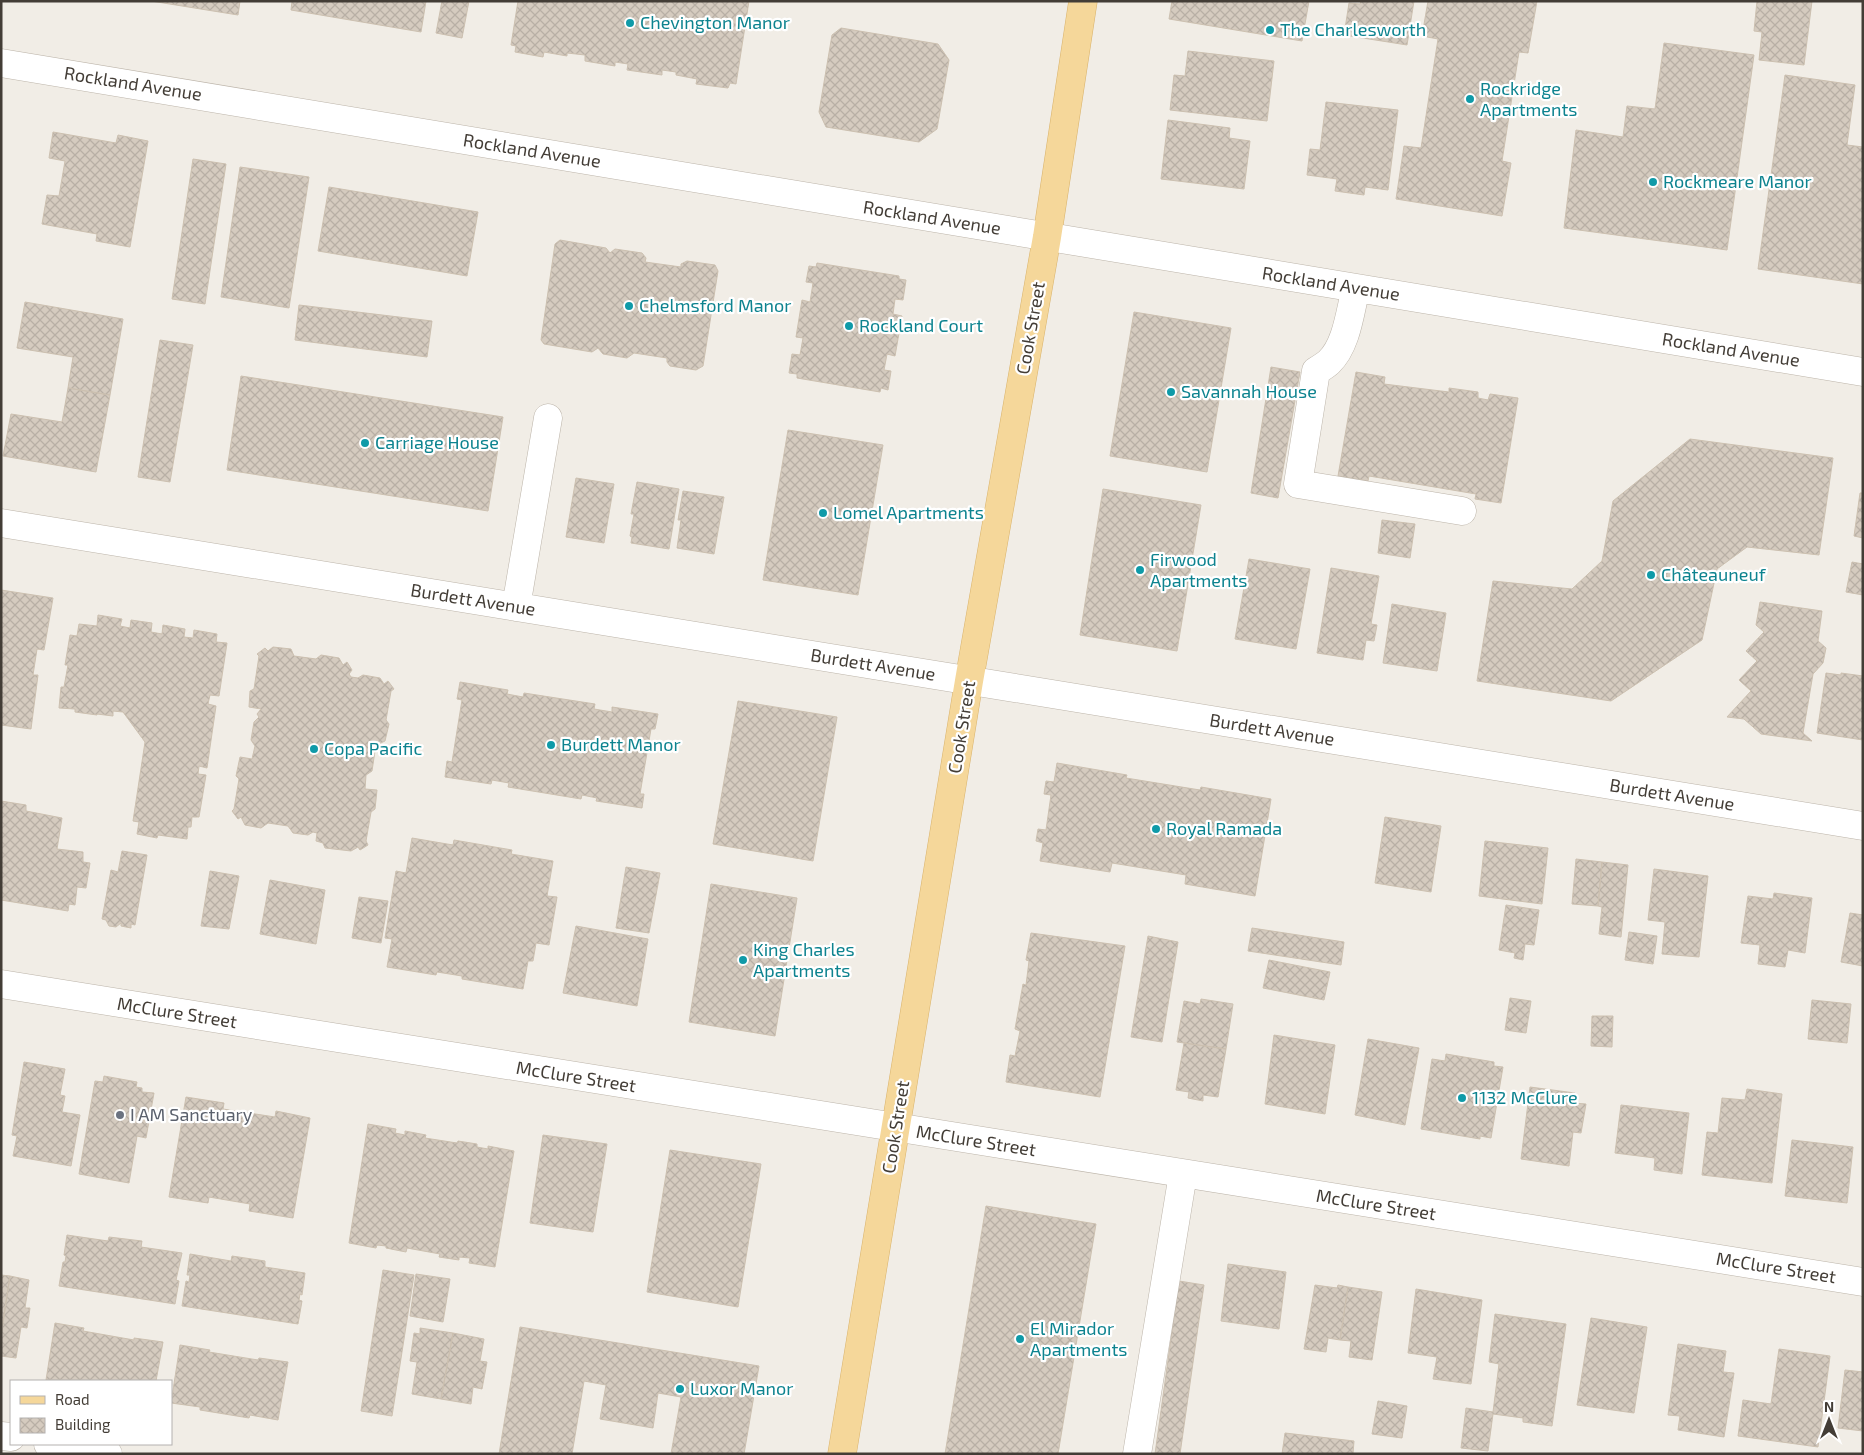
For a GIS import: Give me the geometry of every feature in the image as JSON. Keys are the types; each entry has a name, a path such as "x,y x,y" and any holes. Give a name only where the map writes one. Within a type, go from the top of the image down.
{"main road":[{"name":"Cook Street","path":"842,1454 969,681 1047,237 1083,1"}],"street":[{"name":"Rockland Avenue","path":"1,63 1863,372"},
{"path":"1356,288 1339,347 1330,361 1316,371 1298,484 1462,511"},
{"path":"516,607 548,418"},
{"name":"Burdett Avenue","path":"1,523 1863,826"},
{"name":"McClure Street","path":"1,984 1863,1282"},
{"path":"1138,1454 1183,1174"},
{"path":"54,1445 108,1454"}],"building":[{"path":"151,1 240,1 238,15"},
{"path":"292,1 426,1 421,32 291,10"},
{"path":"442,1 469,1 462,38 436,33"},
{"name":"Chevington Manor","path":"518,1 749,1 736,84 730,83 728,88 696,84 697,79 676,75 676,72 662,70 662,75 627,70 628,64 615,62 615,66 585,61 585,55 567,53 567,56 544,52 543,57 515,52 516,46 511,45"},
{"name":"The Charlesworth","path":"1172,1 1309,1 1302,41 1169,19"},
{"path":"1361,1 1414,1 1407,45 1344,35 1349,3 1360,4"},
{"name":"Rockridge Apartments","path":"1428,1 1537,1 1528,53 1519,52 1502,161 1511,163 1502,216 1396,199 1404,146 1421,148 1438,39 1422,36"},
{"path":"1757,1 1812,1 1804,65 1759,60 1762,32 1754,31"},
{"path":"841,28 938,44 949,60 937,129 919,142 826,127 819,112 832,35"},
{"name":"Rockmeare Manor","path":"1664,43 1754,55 1727,250 1564,228 1576,130 1623,137 1627,106 1655,109"},
{"path":"1188,51 1274,61 1267,121 1170,110 1174,75 1185,76"},
{"path":"1785,75 1855,85 1847,145 1863,147 1863,284 1758,269"},
{"path":"1326,102 1398,110 1388,190 1365,187 1364,195 1335,191 1337,179 1307,175 1310,149 1320,150"},
{"path":"1168,120 1230,128 1229,138 1250,141 1244,189 1161,179"},
{"path":"53,132 116,143 118,135 148,141 130,247 96,241 97,234 42,224 47,195 59,196 65,161 49,158"},
{"path":"193,159 226,164 205,304 172,299"},
{"path":"240,167 309,177 289,308 221,297"},
{"path":"329,187 478,212 467,276 318,251"},
{"name":"Chelmsford Manor","path":"560,240 606,248 610,253 615,249 642,253 646,258 645,262 681,267 681,264 687,261 715,265 718,271 703,366 696,370 670,366 667,358 634,353 627,358 603,354 598,348 592,352 544,344 541,340 555,244"},
{"name":"Rockland Court","path":"817,263 899,276 899,279 906,280 903,300 895,299 893,314 902,316 895,356 887,354 884,370 891,371 888,390 881,388 880,392 797,378 797,374 789,373 792,354 800,355 803,338 796,337 802,300 810,302 813,283 806,282 809,266 816,267"},
{"path":"25,302 123,319 110,395 68,388 73,357 17,348"},
{"path":"299,305 432,321 427,357 295,340"},
{"name":"Savannah House","path":"1134,312 1231,328 1207,472 1110,456"},
{"path":"160,340 193,345 170,482 138,477"},
{"path":"1271,367 1300,372 1278,498 1251,493"},
{"path":"1356,372 1385,377 1384,384 1449,392 1449,388 1478,392 1478,398 1488,400 1490,394 1518,398 1501,503 1475,499 1476,494 1369,476 1368,481 1338,476"},
{"name":"Carriage House","path":"241,376 503,417 488,511 227,470"},
{"path":"68,388 110,395 96,472 3,456 11,414 62,422"},
{"name":"Lomel Apartments","path":"788,430 883,445 858,595 763,580"},
{"name":"Châteauneuf","path":"1690,439 1833,458 1819,555 1747,547 1717,569 1702,640 1611,701 1477,681 1493,581 1572,589 1602,561 1613,501"},
{"path":"576,478 614,484 604,543 566,537"},
{"path":"637,482 679,489 669,549 631,543 632,537 630,536 634,514 631,514"},
{"name":"Firwood Apartments","path":"1103,489 1201,505 1177,651 1080,635"},
{"path":"683,491 724,497 714,554 677,548 681,520 678,520"},
{"path":"1860,493 1863,493 1863,538 1854,536"},
{"path":"1382,520 1415,524 1410,558 1378,553"},
{"path":"1249,559 1310,569 1296,649 1235,639"},
{"path":"1852,562 1863,564 1863,595 1846,592"},
{"path":"1331,568 1379,576 1371,624 1377,625 1374,641 1366,640 1363,660 1317,653"},
{"path":"1,590 53,598 44,650 37,649 33,675 38,675 31,729 1,725"},
{"path":"1760,602 1822,611 1818,641 1826,648 1823,663 1813,674 1803,733 1812,741 1761,734 1744,719 1727,717 1751,691 1739,680 1757,661 1746,651 1764,632 1756,625"},
{"path":"1392,604 1446,613 1437,671 1383,663"},
{"path":"98,615 122,619 120,626 130,628 131,620 152,623 151,632 162,634 163,625 185,629 184,637 193,638 194,630 217,634 216,642 227,643 219,696 210,695 208,704 216,706 207,768 199,766 198,774 206,775 199,817 192,817 191,827 188,827 187,839 158,835 157,838 137,834 139,822 133,821 145,742 123,712 113,711 113,716 97,715 75,712 75,709 59,708 61,687 64,687 68,665 65,665 70,635 77,636 79,624 97,626"},
{"name":"Copa Pacific","path":"273,647 291,649 294,656 316,659 321,655 339,658 343,665 347,662 352,670 349,674 351,677 358,678 363,675 380,678 384,684 388,681 394,689 391,691 386,720 389,724 385,741 372,747 375,751 372,771 366,775 365,789 377,790 375,809 371,812 366,841 368,845 360,850 358,847 351,851 325,848 323,843 316,841 317,833 313,832 308,835 293,833 288,826 268,823 261,828 245,825 241,817 238,819 232,811 234,809 239,779 236,776 240,757 252,759 255,746 251,740 254,722 259,717 257,714 261,709 249,707 250,691 254,689 259,656 257,654 265,648 268,651"},
{"path":"1826,673 1863,676 1863,740 1817,733"},
{"name":"Burdett Manor","path":"460,682 508,690 507,694 523,697 524,693 595,704 594,709 612,712 612,707 658,714 655,729 651,729 640,794 644,794 642,808 596,801 597,798 582,795 581,799 508,787 509,783 492,780 491,784 445,777 447,761 452,762 462,700 457,699"},
{"path":"738,701 837,717 813,861 713,844"},
{"name":"Royal Ramada","path":"1057,763 1127,775 1126,778 1200,790 1201,787 1271,799 1255,896 1185,884 1186,875 1112,863 1110,872 1040,861 1043,843 1036,841 1038,829 1046,830 1051,795 1044,794 1046,781 1054,782"},
{"path":"1,801 26,805 26,811 62,818 57,849 83,852 83,862 90,863 86,888 77,887 75,905 69,904 68,911 1,900"},
{"path":"1385,817 1441,826 1431,892 1375,883"},
{"path":"412,838 453,845 454,840 512,850 511,854 553,861 547,896 557,897 549,945 536,943 533,961 528,961 523,989 462,979 462,976 437,972 436,975 387,967 392,939 385,938 396,871 406,873"},
{"path":"1485,841 1548,848 1542,904 1479,896"},
{"path":"122,851 147,855 135,925 131,924 131,928 121,926 121,923 116,927 109,926 106,920 102,919 111,870 118,872"},
{"path":"1576,859 1602,862 1598,906 1572,904"},
{"path":"1602,862 1628,865 1621,937 1599,934 1602,907 1598,906"},
{"path":"626,867 660,873 649,933 616,928"},
{"path":"1654,869 1708,876 1699,957 1662,954 1665,922 1648,920"},
{"path":"210,871 239,876 229,929 201,926"},
{"path":"270,880 325,890 316,944 260,934"},
{"name":"King Charles Apartments","path":"711,884 797,898 775,1036 689,1022"},
{"path":"1774,893 1812,898 1805,953 1788,950 1785,967 1758,964 1760,945 1741,943 1748,896 1773,899"},
{"path":"359,897 388,901 381,943 352,938"},
{"path":"1506,905 1539,910 1534,945 1525,944 1523,960 1514,958 1515,953 1499,950"},
{"path":"1850,913 1863,915 1863,966 1841,962"},
{"path":"576,926 648,939 637,1006 563,993"},
{"path":"1252,928 1344,942 1341,965 1248,951"},
{"path":"1629,932 1657,936 1653,964 1625,960"},
{"path":"1031,933 1125,946 1100,1097 1006,1082 1010,1055 1015,1056 1020,1031 1015,1029 1023,984 1026,985 1029,961 1026,960"},
{"path":"1148,936 1178,942 1162,1042 1131,1037"},
{"path":"1269,960 1330,972 1324,1000 1263,988"},
{"path":"1510,998 1531,1001 1526,1033 1505,1030"},
{"path":"1201,999 1233,1004 1226,1049 1177,1042 1184,1001 1200,1004"},
{"path":"1812,1000 1851,1004 1847,1043 1808,1039"},
{"path":"1592,1016 1613,1016 1612,1047 1591,1046"},
{"path":"1274,1035 1335,1045 1325,1114 1265,1104"},
{"path":"1368,1039 1419,1048 1405,1125 1355,1115"},
{"path":"1184,1043 1226,1049 1218,1097 1203,1095 1203,1101 1188,1098 1189,1092 1176,1090"},
{"name":"1132 McClure","path":"1446,1054 1494,1062 1494,1066 1503,1067 1491,1138 1480,1136 1480,1139 1421,1129 1432,1059 1445,1061"},
{"path":"24,1062 65,1069 60,1095 65,1096 62,1112 80,1115 71,1166 13,1156 17,1136 12,1135"},
{"name":"I AM Sanctuary","path":"104,1076 137,1082 136,1087 142,1088 142,1092 154,1093 146,1138 137,1136 129,1183 79,1174 95,1081 103,1082"},
{"path":"1530,1087 1575,1093 1573,1103 1586,1104 1581,1133 1573,1132 1569,1166 1521,1159"},
{"path":"1747,1089 1782,1094 1772,1183 1702,1175 1707,1132 1718,1133 1722,1098 1745,1100"},
{"path":"186,1097 224,1103 223,1109 275,1117 276,1111 310,1118 293,1218 249,1211 250,1204 209,1197 208,1203 169,1197"},
{"path":"1621,1105 1689,1113 1682,1174 1654,1170 1655,1158 1615,1153"},
{"path":"368,1124 396,1129 395,1133 405,1135 405,1131 426,1135 425,1138 457,1143 458,1141 477,1144 477,1147 488,1149 488,1146 514,1151 495,1267 469,1263 470,1258 459,1257 459,1260 439,1257 440,1254 407,1248 406,1252 386,1248 386,1246 377,1245 376,1248 349,1243"},
{"path":"543,1135 607,1144 593,1232 530,1223"},
{"path":"1792,1140 1853,1147 1847,1203 1785,1196"},
{"path":"670,1150 761,1164 738,1307 647,1292"},
{"name":"El Mirador Apartments","path":"986,1206 1096,1224 1058,1454 945,1454"},
{"path":"67,1235 108,1241 109,1237 142,1241 141,1247 182,1253 176,1280 179,1281 175,1304 59,1286 63,1262 65,1262 66,1256 64,1255"},
{"path":"190,1254 231,1261 232,1256 265,1261 265,1267 305,1273 302,1295 300,1294 299,1300 302,1301 298,1324 182,1306 186,1281 189,1282 190,1275 187,1275"},
{"path":"1228,1264 1286,1272 1279,1329 1221,1321"},
{"path":"383,1270 414,1275 392,1416 361,1411"},
{"path":"416,1274 450,1279 443,1322 410,1316"},
{"path":"1,1275 10,1276 1,1335"},
{"path":"10,1276 29,1280 25,1308 30,1308 27,1328 21,1327 16,1358 1,1356 1,1335"},
{"path":"1179,1281 1204,1285 1180,1454 1155,1454"},
{"path":"1315,1285 1337,1288 1338,1285 1348,1287 1340,1340 1328,1338 1326,1352 1304,1349"},
{"path":"1348,1287 1382,1292 1372,1360 1349,1357 1351,1341 1340,1340"},
{"path":"1416,1289 1482,1300 1471,1384 1433,1379 1437,1357 1408,1353"},
{"path":"1495,1314 1566,1324 1552,1426 1523,1422 1523,1418 1493,1414 1488,1451 1461,1448 1466,1408 1493,1412 1499,1364 1489,1362"},
{"path":"1591,1318 1647,1327 1634,1413 1577,1405"},
{"path":"55,1323 84,1328 83,1331 134,1340 134,1338 163,1342 156,1380 46,1380"},
{"name":"Luxor Manor","path":"520,1327 759,1366 744,1454 671,1454 681,1397 658,1393 653,1428 600,1419 606,1385 584,1381 572,1454 499,1454"},
{"path":"420,1328 453,1333 441,1399 412,1394 417,1362 410,1361 414,1333 420,1334"},
{"path":"453,1333 484,1339 480,1361 487,1362 482,1389 473,1387 471,1404 441,1399"},
{"path":"1678,1344 1726,1351 1723,1372 1734,1373 1724,1437 1678,1430 1680,1416 1668,1415"},
{"path":"180,1345 258,1360 259,1358 288,1362 278,1420 250,1415 249,1418 200,1410 200,1407 172,1403"},
{"path":"1779,1349 1830,1356 1818,1447 1738,1436 1743,1400 1771,1404"},
{"path":"1845,1370 1863,1372 1863,1431 1838,1428"},
{"path":"1378,1401 1407,1406 1402,1438 1372,1434"},
{"path":"1285,1433 1354,1441 1353,1454 1282,1454"}],"place":[{"name":"Chevington Manor","path":"630,23"},
{"name":"The Charlesworth","path":"1270,30"},
{"name":"Rockridge Apartments","path":"1470,99"},
{"name":"Rockmeare Manor","path":"1653,182"},
{"name":"Chelmsford Manor","path":"629,306"},
{"name":"Rockland Court","path":"849,326"},
{"name":"Savannah House","path":"1171,392"},
{"name":"Carriage House","path":"365,443"},
{"name":"Lomel Apartments","path":"823,513"},
{"name":"Firwood Apartments","path":"1140,570"},
{"name":"Châteauneuf","path":"1651,575"},
{"name":"Burdett Manor","path":"551,745"},
{"name":"Copa Pacific","path":"314,749"},
{"name":"Royal Ramada","path":"1156,829"},
{"name":"King Charles Apartments","path":"743,960"},
{"name":"1132 McClure","path":"1462,1098"},
{"name":"I AM Sanctuary","path":"120,1115"},
{"name":"El Mirador Apartments","path":"1020,1339"},
{"name":"Luxor Manor","path":"680,1389"}]}
